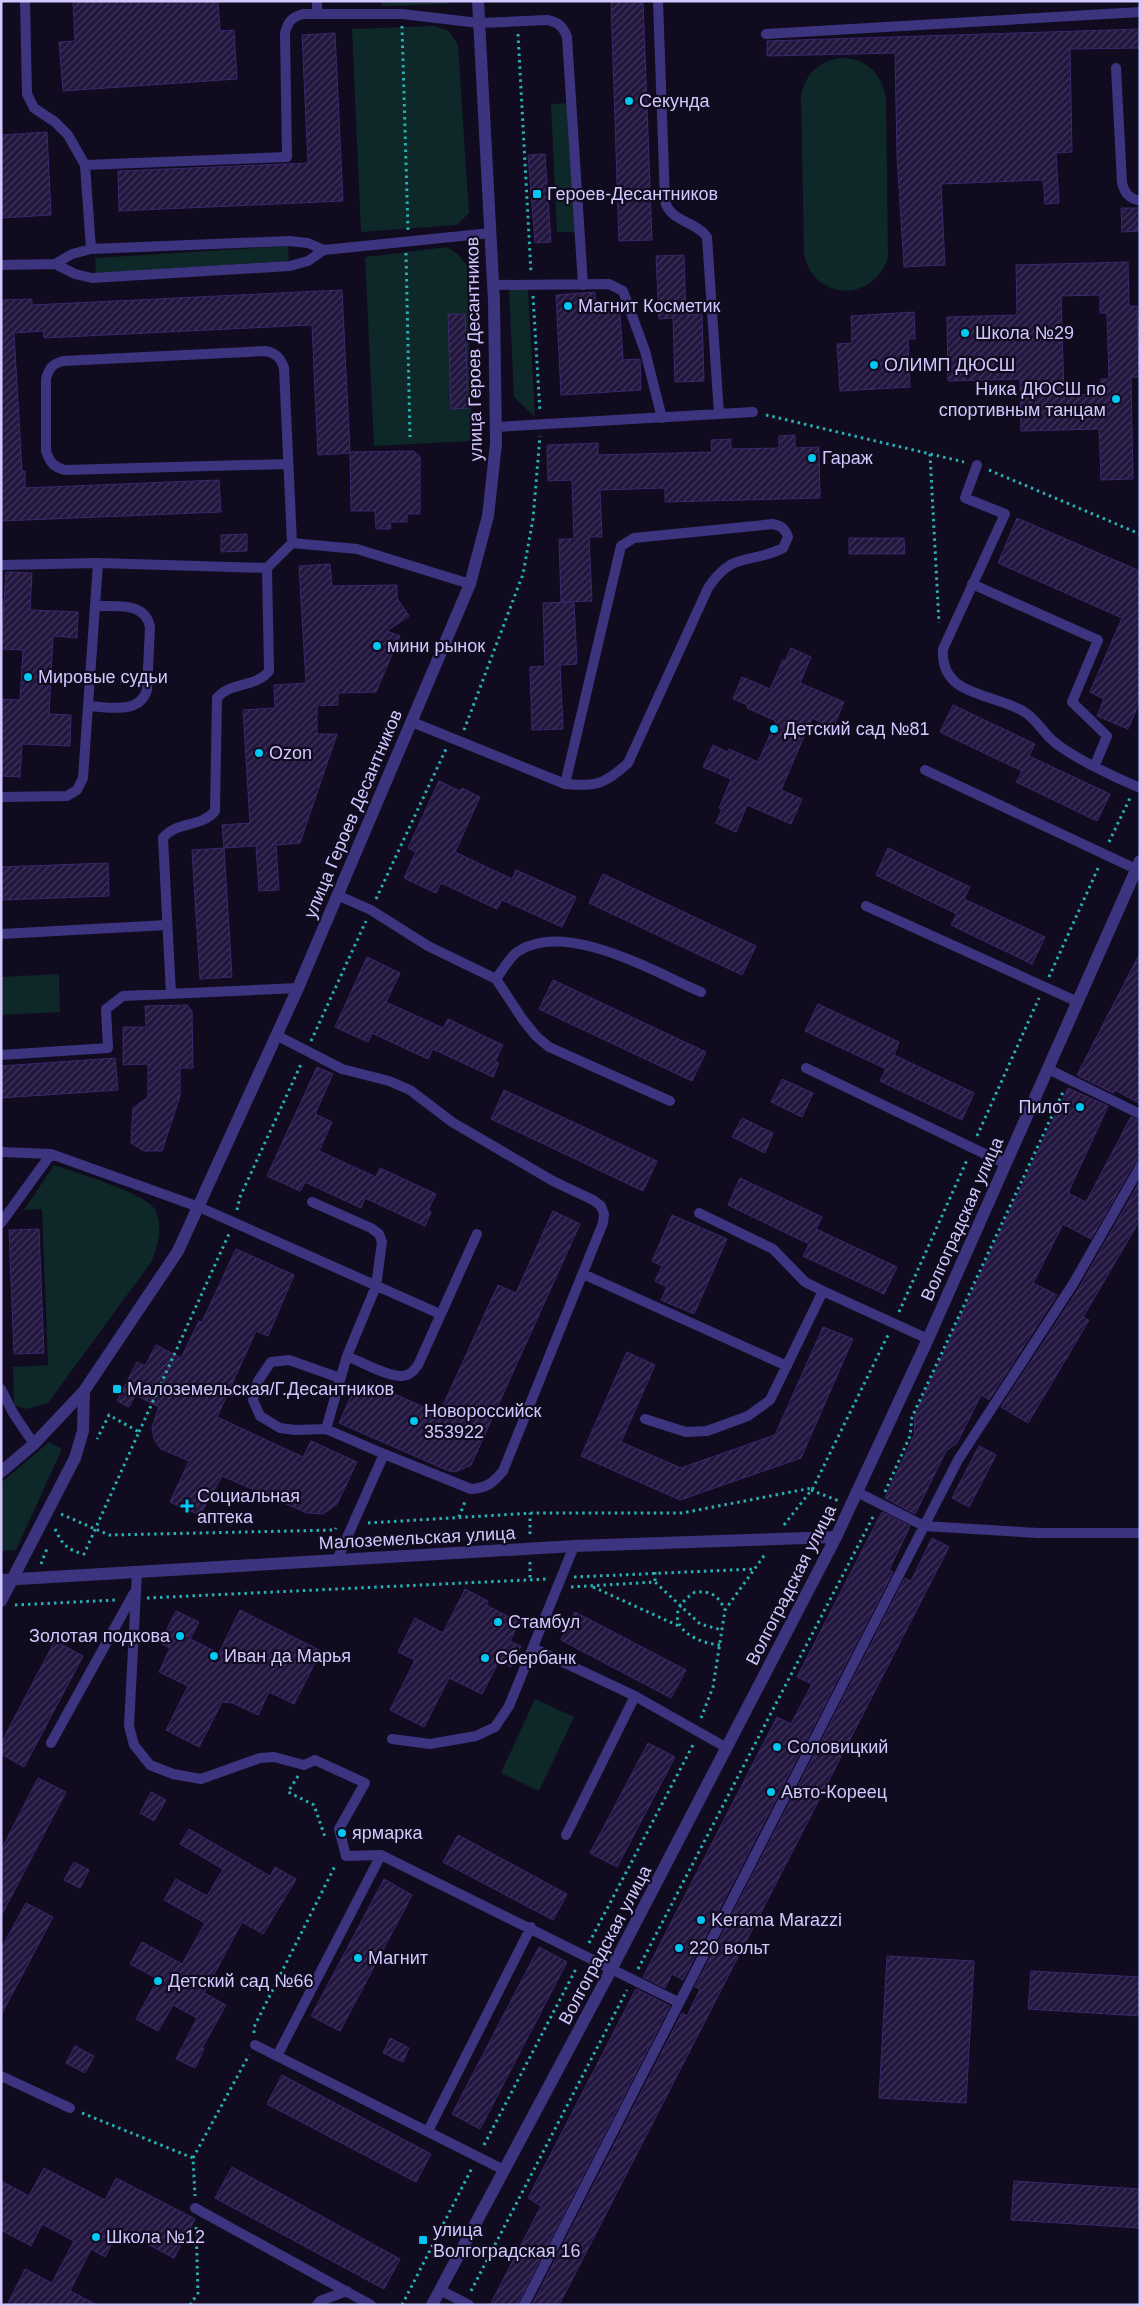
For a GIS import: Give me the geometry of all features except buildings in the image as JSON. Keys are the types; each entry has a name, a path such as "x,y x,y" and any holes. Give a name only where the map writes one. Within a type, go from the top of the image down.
{"street":[{"name":"улица Героев Десантников","path":"1,1472 34,1444 84,1391 178,1251 298,988 470,584 488,516 496,444 494,285 478,1"},
{"name":"Волгоградская улица","path":"432,2305 612,1968 836,1537 928,1339 1138,865"},
{"path":"5,1603 7,1579 75,1458 83,1431 84,1391"},
{"name":"Малоземельская улица","path":"7,1579 574,1546 836,1537"}],"lane":[{"path":"25,1 27,94 34,108 55,122 68,135 85,165 91,250"},
{"path":"317,1 318,14"},
{"path":"658,1 665,201 670,212 698,228 707,238 719,414"},
{"path":"766,34 1140,12"},
{"path":"85,165 287,157 285,33 287,23 294,16 318,14 402,14 480,23 547,20 556,22 564,28 566,36 583,285"},
{"path":"1116,68 1122,184 1125,193 1132,199 1140,201"},
{"path":"1,265 55,264 75,274 92,278 290,266 308,261 324,250 491,233"},
{"path":"55,264 72,254 91,250 289,241 308,243 324,250"},
{"path":"494,285 609,284 623,291 645,351 662,418"},
{"path":"171,994 163,838 168,832 176,828 210,817 215,811 217,698 229,688 257,681 269,671 267,568 292,543 284,368 281,359 274,352 265,350 63,361 54,364 48,370 46,379 46,452 49,461 56,468 65,470 287,464"},
{"path":"496,427 753,412"},
{"path":"977,465 965,498 1005,514 943,649 942,662 948,674 960,685 1023,711 1037,721 1049,738 1095,765 1140,788"},
{"path":"412,722 565,784 587,786 609,779 628,763 708,588 716,575 728,565 742,559 783,548 788,537 786,530 773,524 634,538 621,546 565,784"},
{"path":"292,543 357,549 470,584"},
{"path":"1,565 98,563 267,568"},
{"path":"1,798 67,796 77,790 83,778 98,563"},
{"path":"972,584 1098,640 1072,702 1107,736 1095,765"},
{"path":"88,706 128,707 137,705 144,699 147,690 150,627 148,617 142,610 132,607 95,606"},
{"path":"925,770 1138,865"},
{"path":"337,895 371,910 428,946 496,979 523,1020 536,1036 549,1047 670,1101"},
{"path":"866,906 1078,1002"},
{"path":"1,934 167,925"},
{"path":"496,979 516,953 531,946 553,941 572,941 593,946 701,992"},
{"path":"1,1055 108,1048 106,1008 123,996 298,988"},
{"path":"276,1035 342,1070 389,1081 410,1090 452,1122 553,1182 593,1200 600,1206 604,1214 584,1274 503,1471 494,1483 482,1488 471,1489 326,1429 295,1430 280,1428 260,1416 253,1400 258,1381 271,1362 289,1360 340,1378"},
{"path":"806,1068 1006,1164"},
{"path":"1048,1068 1140,1114"},
{"path":"1,1152 51,1154 199,1206 440,1314"},
{"path":"1,1223 51,1154"},
{"path":"524,2305 958,1460 1073,1284 1140,1167"},
{"path":"312,1202 371,1228 379,1234 382,1242 376,1286 347,1356 326,1429"},
{"path":"699,1213 773,1249 805,1282 928,1339"},
{"path":"347,1356 394,1375 404,1376 412,1373 418,1365 477,1234"},
{"path":"584,1274 787,1366"},
{"path":"645,1420 686,1432 707,1431 748,1416 770,1400 823,1291"},
{"path":"1,1389 13,1413 34,1444"},
{"path":"338,1560 384,1454"},
{"path":"857,1492 924,1526 1038,1533 1140,1533"},
{"path":"392,1739 430,1744 450,1742 476,1736 495,1727 509,1706 574,1546"},
{"path":"138,1572 134,1595 129,1726 134,1745 150,1765 173,1774 201,1779 260,1758 274,1757 304,1765 315,1760 365,1783 339,1829 346,1856 381,1855 531,1927 678,2002"},
{"path":"51,1743 134,1595"},
{"path":"533,1648 635,1696 727,1748"},
{"path":"566,1835 635,1696"},
{"path":"277,2056 381,1855"},
{"path":"428,2131 531,1927"},
{"path":"255,2045 504,2170"},
{"path":"1,2076 70,2108"},
{"path":"195,2208 371,2305"},
{"path":"440,2290 467,2304"},
{"path":"317,2305 320,2301 347,2291"}],"path":[{"path":"402,14 408,241 406,251 410,438"},
{"path":"753,412 977,465 1140,534"},
{"path":"930,454 939,624 943,649"},
{"path":"467,2304 880,1504 910,1436 912,1417 1069,1079"},
{"path":"65,1506 54,1529 62,1543 70,1551 84,1554 139,1432 109,1415 97,1440"},
{"path":"61,1514 109,1535 335,1530 339,1525 533,1513 682,1513 813,1488"},
{"path":"5,1603 134,1595 559,1583 655,1572 756,1569 725,1610 713,1687 693,1749 478,2156 402,2305"},
{"path":"655,1572 655,1582 680,1607 700,1624 722,1630"},
{"path":"559,1583 593,1586 655,1582"},
{"path":"593,1586 681,1627 691,1638 705,1644 720,1645"},
{"path":"681,1627 678,1614 680,1607 695,1592 707,1592 717,1597 725,1610"},
{"path":"304,1765 288,1792 314,1805 326,1839"},
{"path":"190,2305 198,2293 193,2158 255,2045 254,2027 336,1865 333,1856"},
{"path":"70,2108 193,2158"}],"green space":[{"path":"382,1 451,1 448,4 382,6"},
{"path":"434,26 449,31 458,45 469,213 457,225 361,232 352,29"},
{"path":"840,58 857,60 871,68 884,88 886,97 888,257 881,272 870,283 857,289 843,290 830,288 818,280 809,268 804,252 801,96 809,76 814,70 825,62"},
{"path":"571,103 577,232 557,232 551,104"},
{"path":"288,246 289,261 96,273 95,258"},
{"path":"447,247 459,255 467,266 472,441 374,446 365,257"},
{"path":"528,288 535,417 514,397 509,290"},
{"path":"59,974 60,1012 1,1015 1,977"},
{"path":"54,1165 108,1184 148,1202 157,1214 159,1234 152,1261 48,1403 26,1409 14,1405 13,1367 48,1365 42,1209 24,1210"},
{"path":"49,1442 62,1449 16,1550 1,1551 1,1483"},
{"path":"535,1699 574,1717 539,1791 501,1773"}],"place":[{"name":"Секунда","path":"629,101"},
{"name":"Героев-Десантников","path":"537,194"},
{"name":"Магнит Косметик","path":"568,306"},
{"name":"Школа №29","path":"965,333"},
{"name":"ОЛИМП ДЮСШ","path":"874,365"},
{"name":"Ника ДЮСШ по спортивным танцам","path":"1116,399"},
{"name":"Гараж","path":"812,458"},
{"name":"мини рынок","path":"377,646"},
{"name":"Мировые судьи","path":"28,677"},
{"name":"Детский сад №81","path":"774,729"},
{"name":"Ozon","path":"259,753"},
{"name":"Пилот","path":"1080,1107"},
{"name":"Малоземельская/Г.Десантников","path":"117,1389"},
{"name":"Новороссийск 353922","path":"414,1421"},
{"name":"Социальная аптека","path":"187,1506"},
{"name":"Стамбул","path":"498,1622"},
{"name":"Золотая подкова","path":"180,1636"},
{"name":"Иван да Марья","path":"214,1656"},
{"name":"Сбербанк","path":"485,1658"},
{"name":"Соловицкий","path":"777,1747"},
{"name":"Авто-Кореец","path":"771,1792"},
{"name":"ярмарка","path":"342,1833"},
{"name":"Kerama Marazzi","path":"701,1920"},
{"name":"220 вольт","path":"679,1948"},
{"name":"Магнит","path":"358,1958"},
{"name":"Детский сад №66","path":"158,1981"},
{"name":"Школа №12","path":"96,2237"},
{"name":"улица Волгоградская 16","path":"423,2240"}]}
